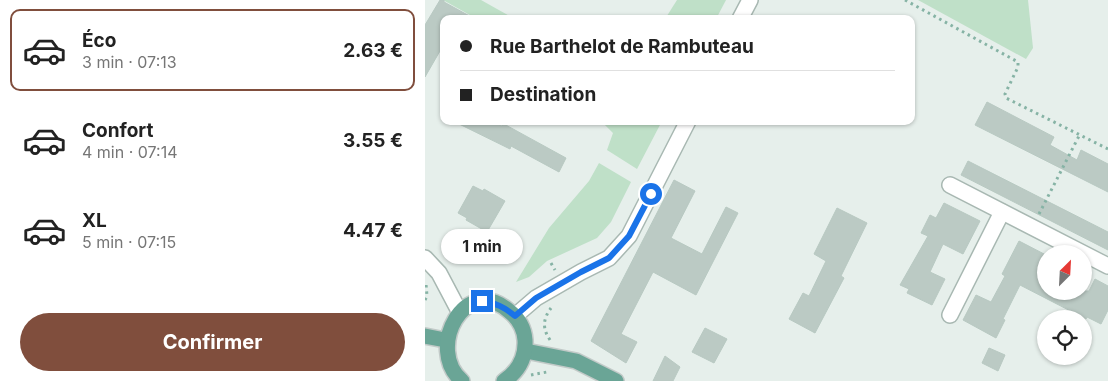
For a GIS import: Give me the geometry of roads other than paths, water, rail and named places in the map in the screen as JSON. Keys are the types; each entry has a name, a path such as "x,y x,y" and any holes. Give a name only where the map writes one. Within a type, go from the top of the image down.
{"main road":[{"path":"456,380 446,366 441,353 440,340 446,322 458,309 469,303 482,301 506,308 515,316 525,334 526,351 523,360 514,374 504,381"},
{"path":"425,336 440,340"},
{"path":"526,351 576,361 616,381"}],"street":[{"path":"742,15 749,0"},
{"path":"515,316 536,298 609,258 629,236 686,125"},
{"path":"950,185 1108,266"},
{"path":"950,314 1001,212"},
{"path":"425,258 439,272 458,309"}]}
